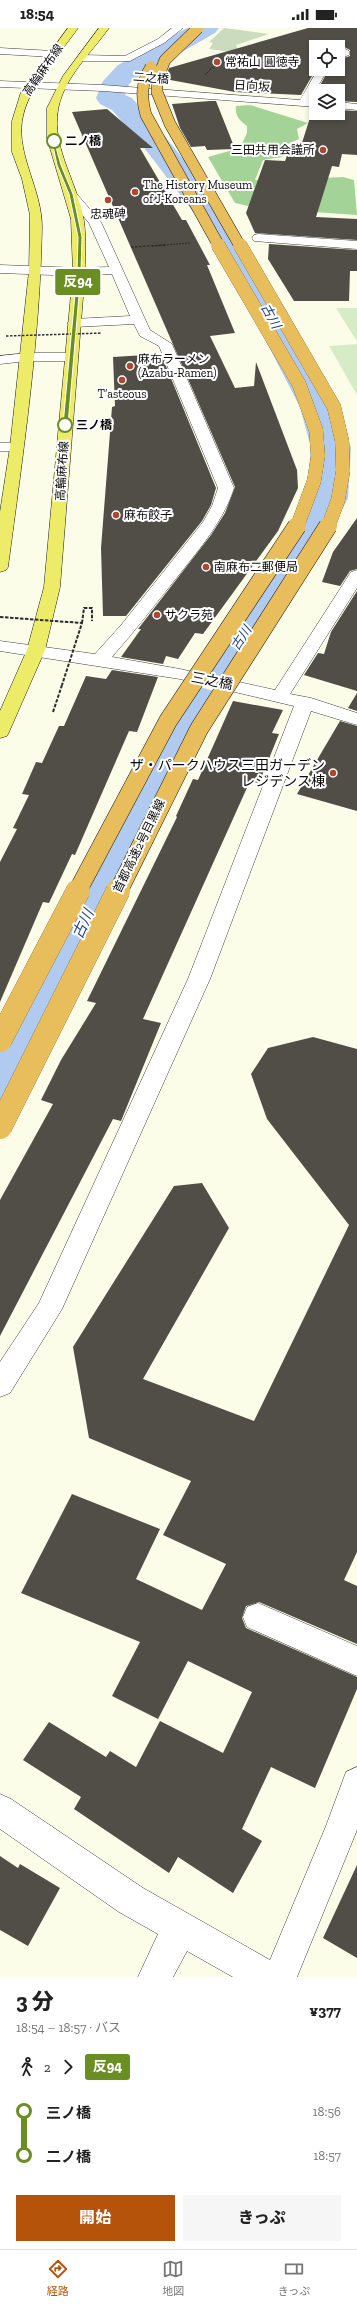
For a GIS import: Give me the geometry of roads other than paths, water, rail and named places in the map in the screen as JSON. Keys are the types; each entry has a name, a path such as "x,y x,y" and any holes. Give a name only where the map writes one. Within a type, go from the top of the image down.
{"highway":[{"path":"0,1040 134,782 168,721 296,530 313,487 317,452 316,431 310,410 279,351 149,122 143,108 142,84 146,73 161,54 189,28"},
{"name":"首都高速2号目黒線","path":"0,1127 199,728 325,533 336,511 342,490 345,454 342,432 334,407 170,124 158,98 156,79 163,62 198,28"}],"main road":[{"name":"高輪麻布線","path":"0,566 28,357 35,271 36,215 28,178 18,152 16,137 20,109 31,85 73,28"},
{"name":"高輪麻布線","path":"0,732 36,650 52,588 55,560 79,272 80,237 71,194 59,165 52,131 53,109 62,86 104,28"}],"street":[{"path":"82,58 127,59 162,41 178,28"},
{"path":"0,51 53,54"},
{"path":"303,103 319,76"},
{"path":"0,84 62,86"},
{"name":"二之橋","path":"62,86 114,88 187,94"},
{"name":"日向坂","path":"187,94 309,103"},
{"path":"345,106 357,107"},
{"path":"71,194 95,222 145,333 165,344 180,376 226,488 220,506 210,524 128,628 100,659"},
{"path":"258,238 357,245"},
{"path":"0,269 79,272 117,270"},
{"path":"74,323 138,320"},
{"path":"0,360 28,357 71,357"},
{"path":"0,447 17,447"},
{"path":"280,695 356,578"},
{"name":"三之橋","path":"0,646 100,659 280,695 357,719"},
{"path":"0,1385 49,1309 196,986 304,702"},
{"path":"258,1617 357,1660"},
{"path":"280,1977 342,1827 357,1783"},
{"path":"0,1810 131,1900 266,1977"},
{"path":"155,1977 180,1928"}],"waterway":[{"name":"古川","path":"206,28 128,71 117,81 110,98 122,104 149,135 208,210 268,310 320,407 331,448 327,498 309,532 221,669"},
{"name":"古川","path":"0,1082 68,957 135,814 200,702"}],"place":[{"name":"常祐山 圓徳寺","path":"217,62"},
{"name":"二ノ橋","path":"54,141"},
{"name":"三田共用会議所","path":"323,150"},
{"name":"The History Museum of J-Koreans","path":"135,192"},
{"name":"忠魂碑","path":"108,200"},
{"name":"麻布ラーメン (Azabu-Ramen)","path":"130,366"},
{"name":"T’asteous","path":"122,380"},
{"name":"三ノ橋","path":"65,425"},
{"name":"麻布餃子","path":"116,515"},
{"name":"南麻布二郵便局","path":"206,567"},
{"name":"サクラ苑","path":"157,615"},
{"name":"ザ・パークハウス三田ガーデン レジデンス棟","path":"333,773"}]}
